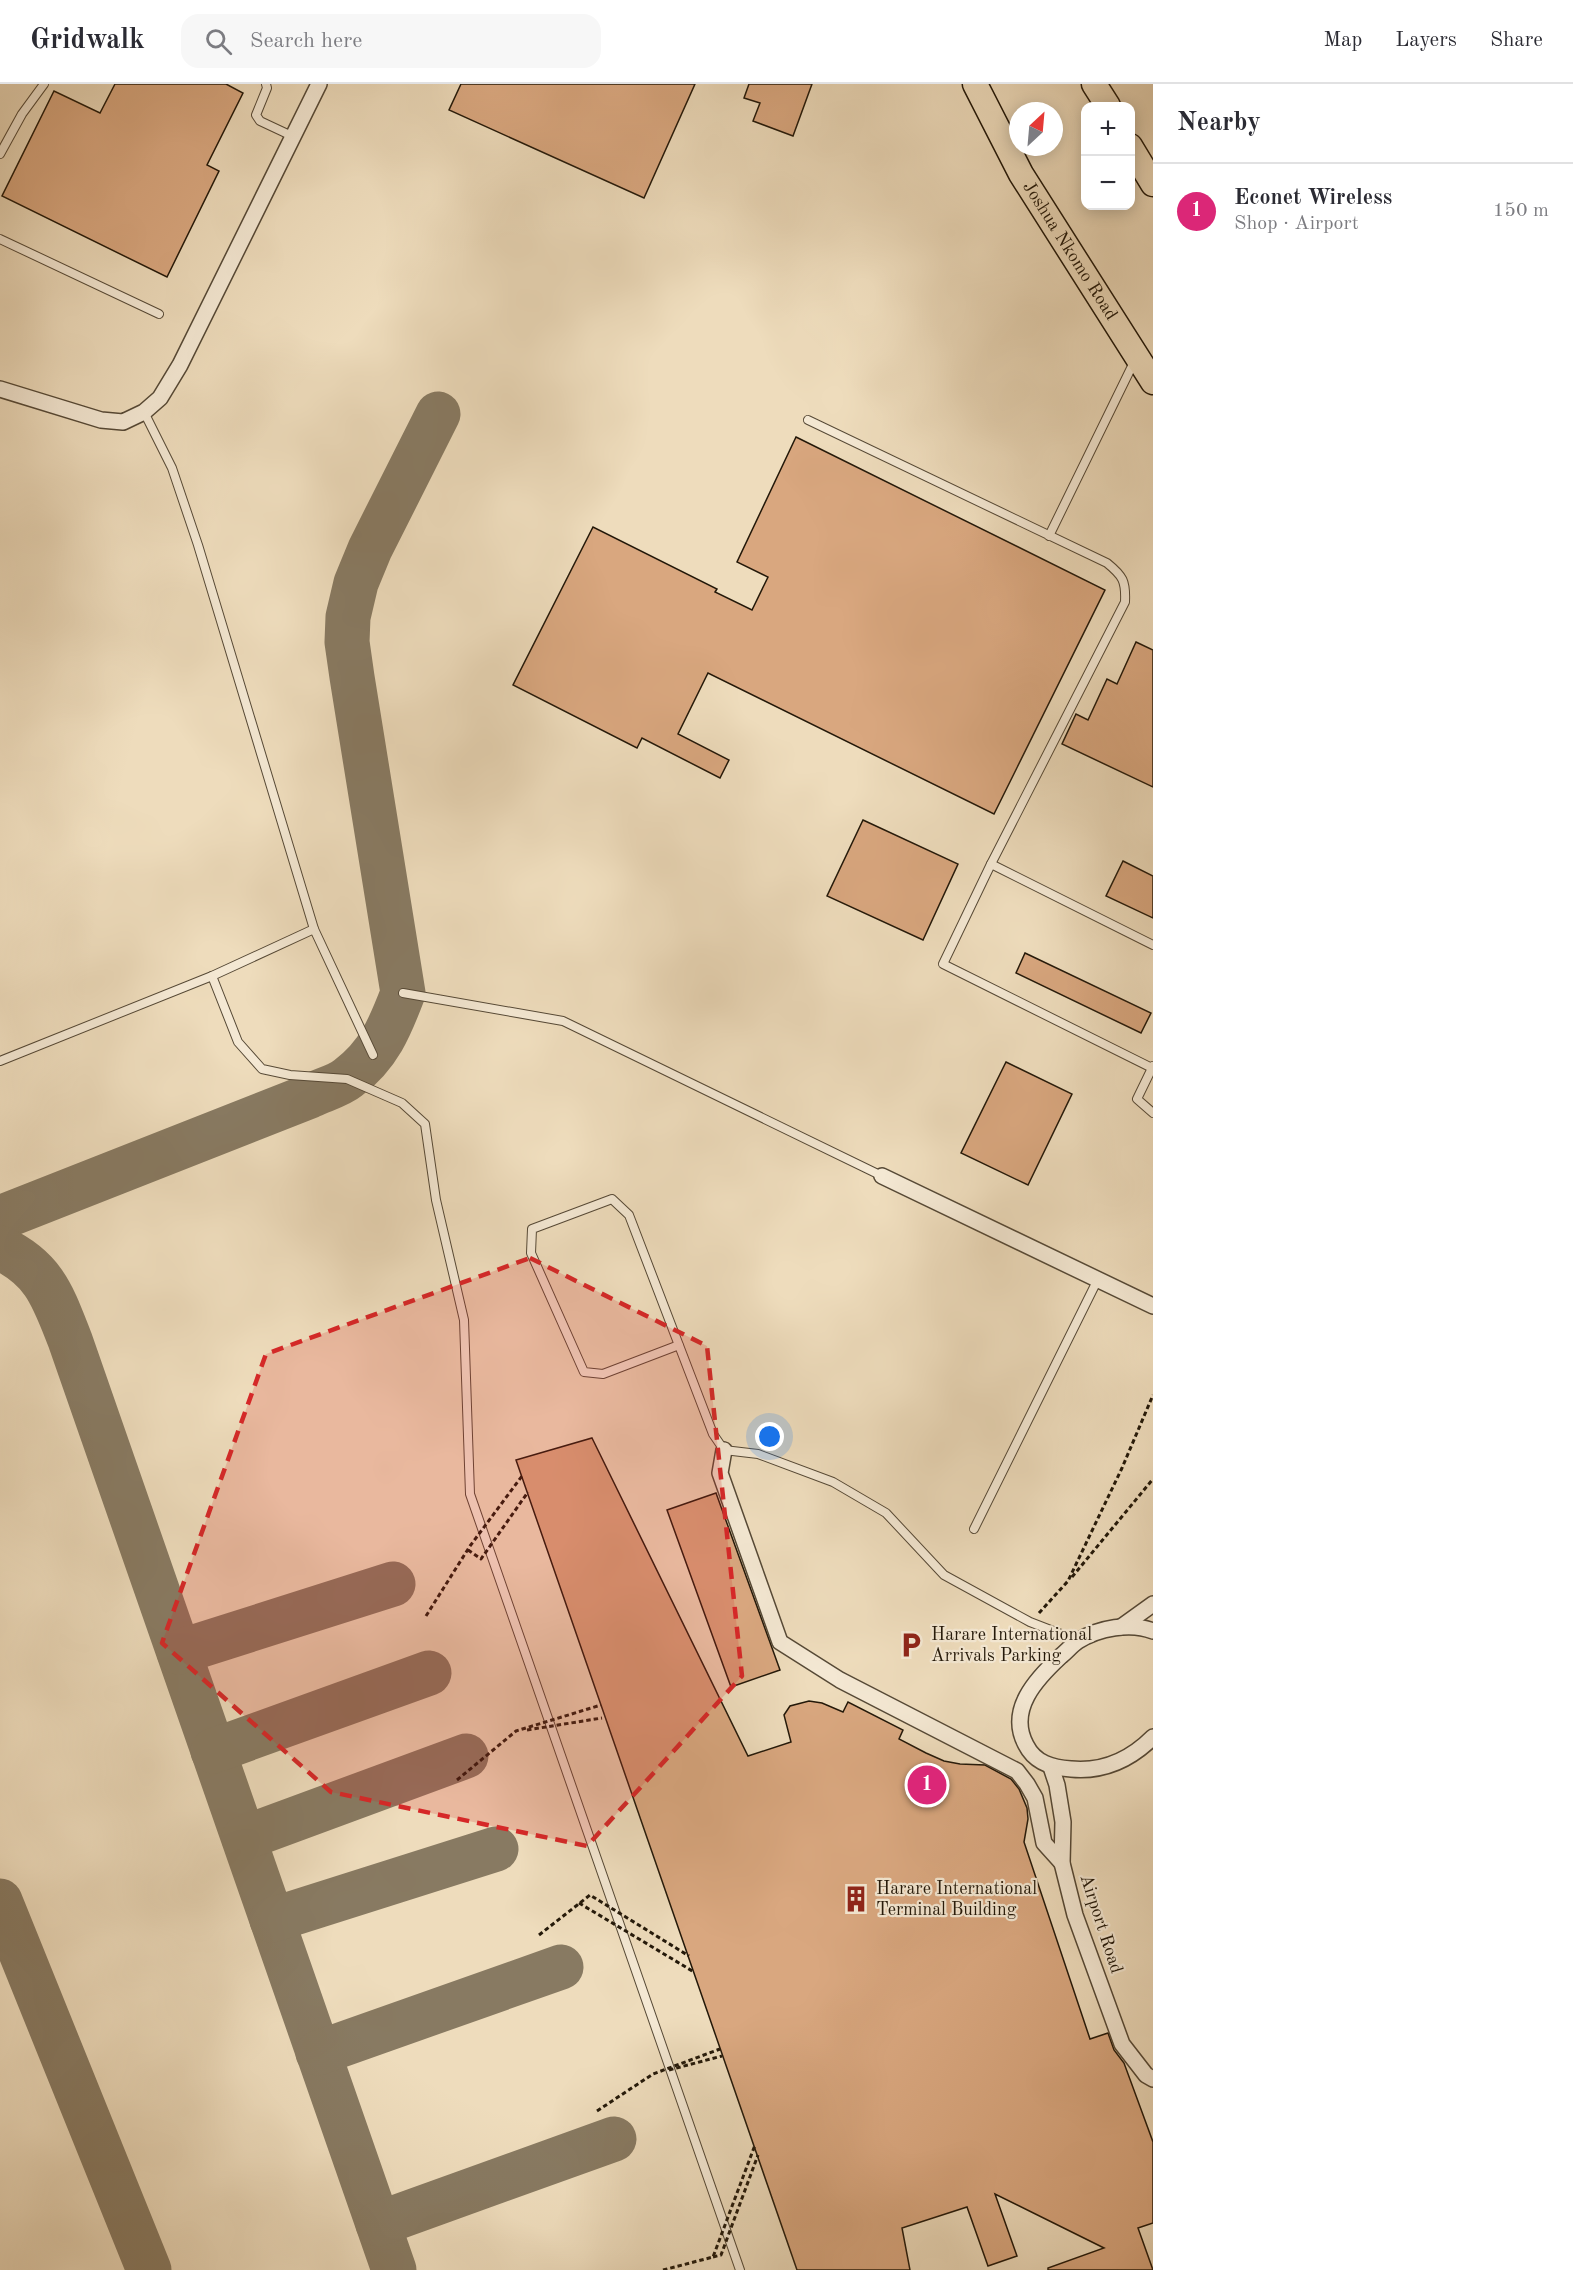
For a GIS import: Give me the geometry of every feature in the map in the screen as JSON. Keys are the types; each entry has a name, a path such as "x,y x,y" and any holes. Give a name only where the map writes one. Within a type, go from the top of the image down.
{"main road":[{"name":"Joshua Nkomo Road","path":"975,84 1021,174 1153,382"},
{"path":"1094,84 1105,102"},
{"path":"1135,153 1153,184"}],"street":[{"path":"0,389 101,420 123,422 144,412 160,398 180,365 319,84"},
{"path":"882,1176 1153,1306"},
{"path":"724,1450 720,1473 780,1642 840,1680 1017,1771 1035,1798 1044,1843 1062,1863"},
{"path":"1121,1627 1153,1604"},
{"path":"1153,1631 1139,1627 1121,1627 1078,1641 1050,1666 1032,1687 1020,1714 1019,1726 1029,1750 1037,1760 1050,1767 1090,1770 1106,1767 1137,1752 1153,1737"},
{"name":"Airport Road","path":"1050,1767 1057,1785 1063,1822 1062,1863 1075,1916 1122,2044 1146,2075 1153,2079"}],"lane":[{"path":"0,154 22,114 44,84"},
{"path":"266,84 267,88 256,115 260,121 292,136"},
{"path":"0,239 159,314"},
{"path":"1048,536 1136,358"},
{"path":"144,412 172,468 198,545 314,929 373,1055"},
{"path":"808,420 1107,563 1121,574 1126,589 1125,602 991,864 943,964 1153,1067 1137,1099 1153,1113"},
{"path":"991,864 1153,945"},
{"path":"0,1061 212,976 314,929"},
{"path":"212,976 238,1042 262,1069 290,1075 347,1079 402,1103 425,1124 436,1200 464,1320 470,1494 740,2270"},
{"path":"403,993 563,1021 882,1176"},
{"path":"679,1345 603,1374 584,1372 531,1252 532,1229 612,1199 629,1215 714,1434 724,1450 758,1454 833,1482 886,1514 944,1575 1030,1622 1078,1641"},
{"path":"974,1529 1098,1279"}],"path":[{"path":"1068,1581 1122,1468 1153,1395"},
{"path":"426,1616 467,1549 522,1476"},
{"path":"1030,1622 1068,1581 1153,1479"},
{"path":"467,1549 481,1559 528,1492"},
{"path":"457,1780 516,1731 601,1705"},
{"path":"516,1731 602,1718"},
{"path":"539,1935 590,1895 689,1956"},
{"path":"579,1903 694,1972"},
{"path":"597,2111 653,2074 720,2049"},
{"path":"653,2074 722,2056"},
{"path":"713,2257 755,2145"},
{"path":"663,2270 720,2255 758,2155"}],"highlighted area":[{"path":"530,1258 707,1346 742,1676 587,1846 331,1792 162,1643 266,1354"}],"building":[{"path":"115,84 226,84 243,93 207,165 219,171 167,277 2,196 54,91 100,113"},
{"path":"461,84 695,84 644,198 449,110"},
{"path":"749,84 812,84 793,136 753,121 760,103 744,98"},
{"path":"796,437 1105,590 994,814 708,673 678,734 729,760 720,778 642,738 637,748 513,685 593,527 717,589 715,592 752,610 768,577 737,562"},
{"path":"1136,642 1153,650 1153,787 1062,744 1076,714 1088,720 1107,679 1117,684"},
{"path":"863,820 958,864 923,940 827,896"},
{"path":"1123,861 1153,876 1153,918 1106,896"},
{"path":"1025,953 1151,1013 1141,1033 1016,973"},
{"path":"1006,1062 1072,1094 1028,1185 961,1153"},
{"name":"Harare International Terminal Building","path":"592,1438 748,1756 791,1742 784,1715 790,1706 809,1701 822,1703 843,1712 848,1702 903,1730 899,1739 926,1753 944,1761 985,1765 1011,1779 1019,1789 1027,1808 1028,1819 1024,1842 1090,2039 1108,2033 1114,2050 1124,2063 1153,2142 1153,2223 1138,2228 1153,2270 1048,2270 1048,2268 1104,2248 995,2194 1017,2256 988,2266 967,2207 902,2228 910,2270 797,2270 516,1460"},
{"path":"716,1493 780,1670 731,1687 667,1510"}],"taxiway":[{"path":"0,1218 335,1086 359,1069 382,1040 403,993 352,677 347,642 348,617 356,583 370,549 438,414"},
{"path":"0,1248 28,1265 46,1286 70,1340 394,2270"},
{"path":"179,1652 393,1584"},
{"path":"213,1751 429,1673"},
{"path":"244,1838 466,1756"},
{"path":"272,1920 496,1849"},
{"path":"0,1901 149,2270"},
{"path":"318,2053 561,1967"},
{"path":"378,2224 614,2139"}],"place":[{"name":"Harare International Arrivals Parking","path":"911,1645"},
{"name":"Econet Wireless","path":"927,1785"},
{"name":"Harare International Terminal Building","path":"856,1899"}]}
